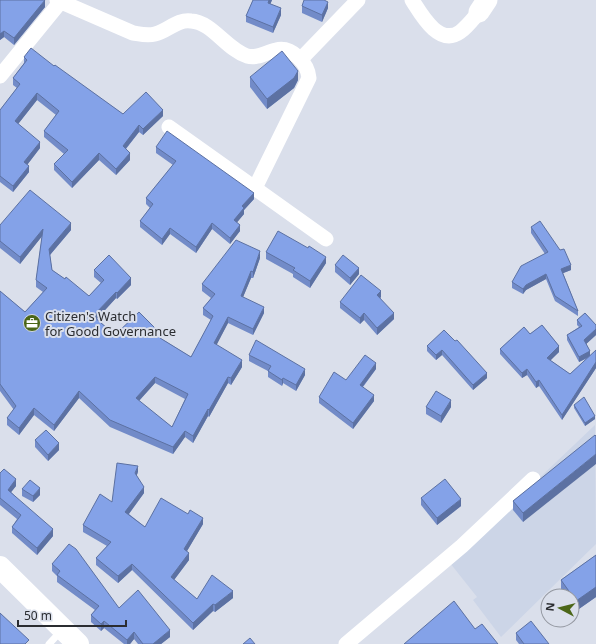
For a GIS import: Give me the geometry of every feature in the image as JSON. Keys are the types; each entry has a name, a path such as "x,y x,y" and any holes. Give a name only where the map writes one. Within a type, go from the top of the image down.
{"highway":[{"path":"0,567 64,628 78,644"}],"street":[{"path":"301,59 358,0"},
{"path":"412,0 434,29 443,35 452,36 459,33 483,6"},
{"path":"0,76 60,1 134,32 146,35 155,34 180,22 190,20 200,22 236,52 259,57 276,50 284,49 301,59 308,72 309,78 256,188"},
{"path":"169,127 326,239"},
{"path":"346,644 462,546 533,480"}],"lane":[{"path":"48,644 64,628"}],"shaded area":[{"path":"595,425 596,544 551,588 540,588 540,599 501,637 473,600 477,597 450,563"}],"building":[{"path":"0,0 45,0 14,38 4,31 0,34"},
{"path":"253,0 269,0 268,3 281,8 273,27 246,16"},
{"path":"304,0 324,0 328,2 322,15 302,6"},
{"path":"31,48 54,66 55,65 123,114 146,92 163,110 143,129 139,125 123,146 130,153 116,169 99,153 72,182 54,164 68,150 44,131 59,111 37,93 15,121 40,142 24,162 29,166 13,186 0,176 0,110 20,84 13,78 27,60 24,57"},
{"path":"282,51 298,71 294,78 267,99 250,77"},
{"path":"167,131 254,193 242,206 244,208 234,220 240,225 230,238 212,223 196,247 170,228 162,239 140,221 153,204 146,198 176,161 156,147"},
{"path":"30,190 71,223 49,249 52,270 65,279 66,277 89,296 104,280 94,270 109,255 131,278 93,316 115,335 139,312 162,335 160,338 191,357 213,316 203,308 215,294 202,284 236,240 260,251 253,272 251,271 241,296 264,307 253,329 228,317 214,343 242,360 231,378 228,377 193,436 185,431 173,447 110,420 79,391 54,425 34,408 19,428 7,418 16,406 0,384 0,291 25,312 47,288 36,280 43,229 20,257 0,241 0,225","holes":["155,377 188,394 172,427 136,398"]},
{"path":"540,221 560,250 564,249 571,265 561,269 578,311 555,296 546,274 526,285 523,289 512,282 521,266 548,252 531,227"},
{"path":"278,231 308,248 309,246 326,257 310,281 293,270 295,268 266,252"},
{"path":"343,255 359,268 350,278 335,265"},
{"path":"361,275 381,291 377,295 394,313 377,328 364,313 360,318 340,302"},
{"path":"585,313 596,325 596,329 584,340 590,351 579,357 567,335 582,326 577,320"},
{"path":"542,325 559,346 547,358 570,374 596,350 596,362 562,415 539,380 536,382 527,369 522,373 500,349 524,327 530,334"},
{"path":"444,330 455,341 457,340 487,373 473,385 442,350 436,355 427,346"},
{"path":"256,340 305,369 296,385 283,378 282,380 268,371 271,366 249,355"},
{"path":"365,355 376,363 360,385 374,395 353,423 319,397 334,372 346,380"},
{"path":"436,391 451,400 441,416 426,407"},
{"path":"584,397 595,416 585,423 574,405"},
{"path":"46,430 59,443 48,455 35,440"},
{"path":"595,435 596,454 523,513 513,501"},
{"path":"117,463 138,466 135,473 144,487 125,512 145,527 161,498 188,514 190,510 203,518 184,549 189,553 171,577 197,599 212,575 233,591 215,605 213,604 193,623 132,564 118,576 96,558 111,542 83,525 100,494 112,502"},
{"path":"4,469 16,479 8,490 53,529 37,548 12,527 21,515 0,498 0,473"},
{"path":"445,479 461,499 437,518 421,498"},
{"path":"30,480 40,488 33,496 22,489"},
{"path":"69,544 76,549 119,608 138,590 170,630 153,644 143,644 134,632 127,640 104,621 101,624 91,615 99,606 57,575 60,571 52,564"},
{"path":"596,555 596,587 580,598 580,588 567,588 561,580"},
{"path":"454,601 475,629 482,624 498,644 404,644"},
{"path":"0,613 29,640 25,644 0,644"},
{"path":"531,621 549,644 524,644 516,633"},
{"path":"250,638 255,644 243,644"}],"place":[{"name":"Citizen's Watch for Good Governance","path":"32,323"}]}
